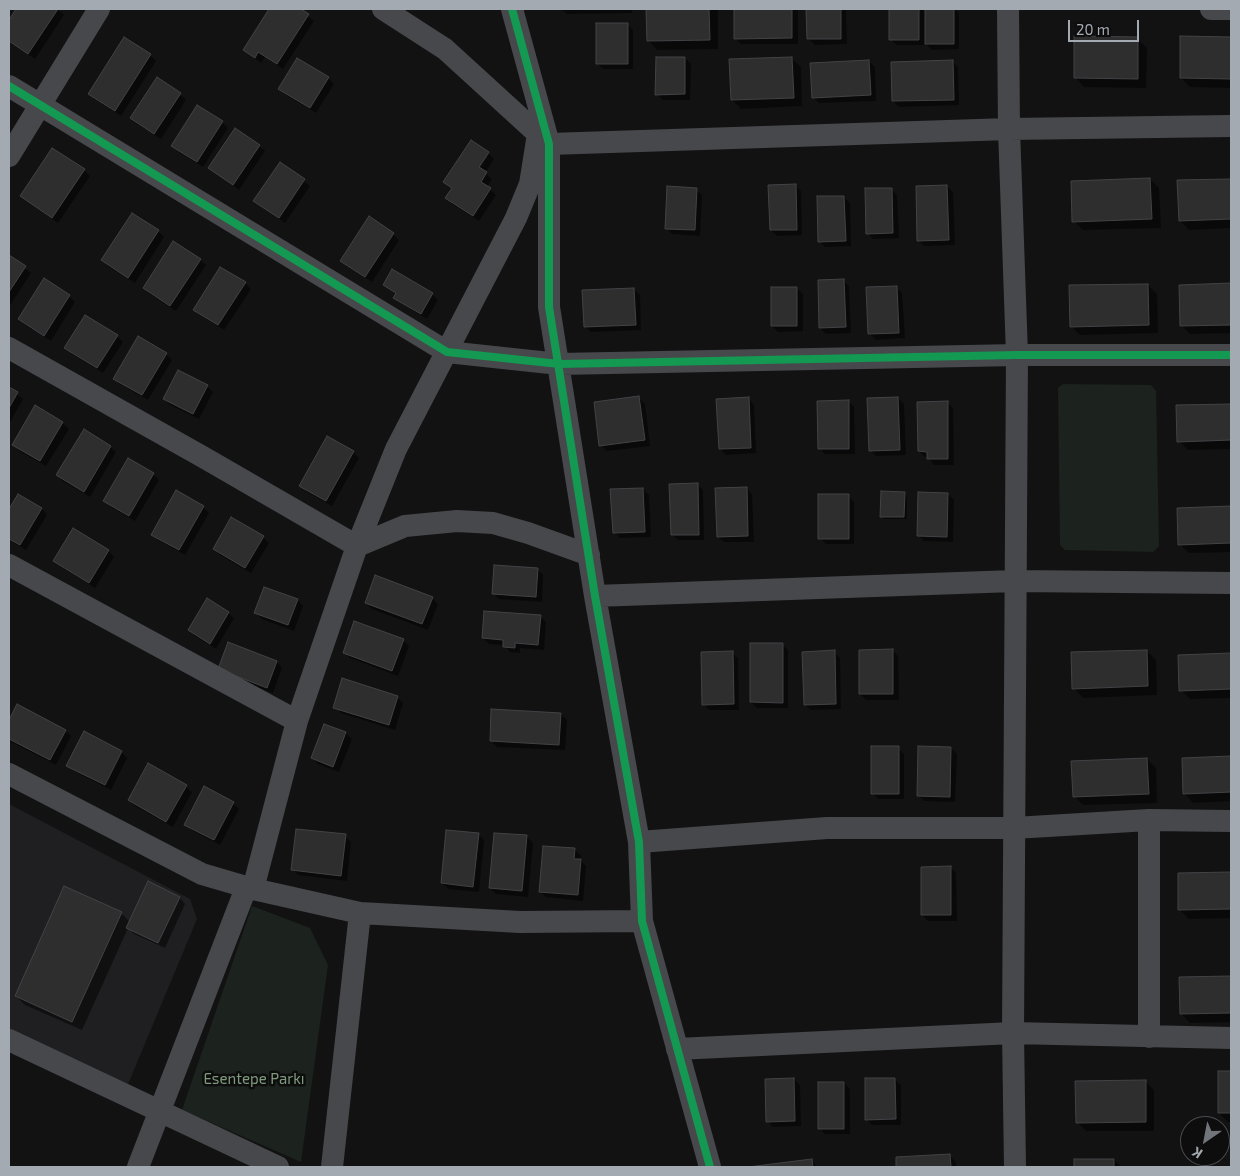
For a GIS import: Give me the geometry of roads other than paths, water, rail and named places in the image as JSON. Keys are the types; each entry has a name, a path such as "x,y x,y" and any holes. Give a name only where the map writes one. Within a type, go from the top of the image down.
{"street":[{"path":"9,156 39,104 99,9"},
{"path":"383,9 445,49 544,139 1231,126"},
{"path":"512,9 544,139 549,307 595,596 639,842 642,921 710,1167"},
{"path":"1008,9 1009,129 1016,355 1013,1033 1015,1167"},
{"path":"1211,9 1231,9"},
{"path":"9,86 447,352 559,364 1016,355 1231,355"},
{"path":"138,1167 158,1112 249,888 297,721 357,546 396,449 516,218 530,184 544,139"},
{"path":"9,348 357,546"},
{"path":"357,546 405,526 457,521 493,523 589,554"},
{"path":"9,565 297,721"},
{"path":"595,596 1014,581 1231,583"},
{"path":"9,774 202,874 249,888 360,913 520,922 642,921"},
{"path":"639,842 827,828 1014,828 1149,820 1231,821"},
{"path":"1149,820 1149,1037"},
{"path":"332,1167 360,913"},
{"path":"677,1049 1013,1033 1231,1038"},
{"path":"9,1040 278,1167"}],"park label":[{"name":"Esentepe Parkı","path":"254,1079"}]}
